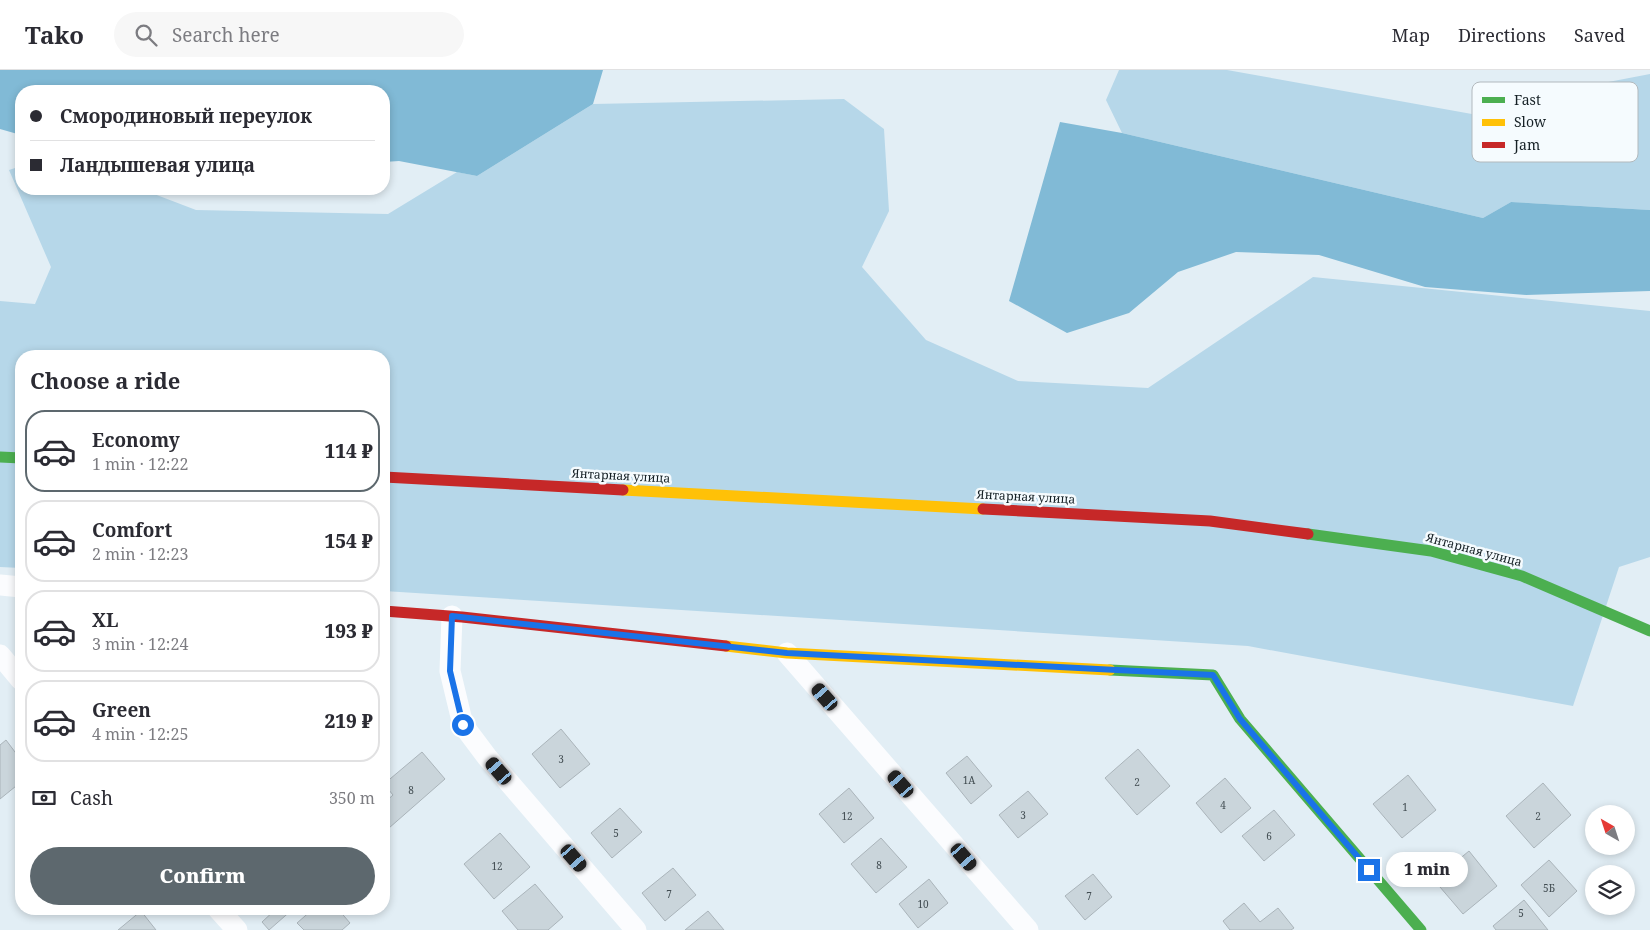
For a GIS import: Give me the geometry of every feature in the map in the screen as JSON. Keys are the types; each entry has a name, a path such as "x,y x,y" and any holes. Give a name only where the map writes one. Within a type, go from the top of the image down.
{"street":[{"path":"0,457 15,458"},
{"name":"Янтарная улица","path":"390,477 1210,521 1431,551 1522,576 1650,631"},
{"path":"0,585 15,586"},
{"path":"390,611 452,616 787,653 1213,675 1240,719 1421,930"},
{"path":"452,616 450,671 463,725 487,757 636,930"},
{"path":"787,653 1028,930"},
{"path":"0,655 15,673"},
{"path":"223,915 237,930"}],"shaded area":[{"path":"0,70 603,70 593,104 477,176 399,161 390,162 390,85 15,85 15,133 0,129"},
{"path":"1119,70 1227,70 1472,114 1472,162 1638,162 1638,82 1608,82 1650,74 1650,210 1511,202 1483,218 1122,133 1106,100"},
{"path":"844,99 884,129 889,211 862,267 926,340 1018,381 1148,388 1313,277 1650,311 1650,557 1619,567 1573,706 1248,646 390,591 390,350 15,350 15,568 0,567 0,301 35,304 51,267 20,195 157,195 196,210 388,214 457,172 477,176 593,104"},
{"path":"1060,122 1122,133 1483,218 1511,202 1650,210 1650,291 1526,295 1425,287 1319,255 1236,252 1178,272 1129,313 1067,333 1009,301"},
{"path":"15,168 15,184 9,170"}],"building":[{"path":"561,729 590,764 560,788 532,754"},
{"path":"6,740 15,752 15,787 0,799 0,745"},
{"path":"1138,749 1170,786 1137,815 1105,778"},
{"path":"422,752 445,779 390,827 390,798 393,795 390,791 390,779"},
{"path":"967,756 992,786 971,804 946,773"},
{"path":"1408,775 1436,810 1402,838 1373,804"},
{"path":"1225,778 1251,808 1221,833 1196,803"},
{"path":"1543,783 1571,815 1534,848 1506,816"},
{"path":"849,788 874,818 844,843 819,814"},
{"path":"1028,791 1048,814 1018,838 999,815"},
{"path":"620,808 642,832 612,858 591,833"},
{"path":"1274,810 1295,835 1264,861 1242,836"},
{"path":"500,833 530,867 494,899 464,864"},
{"path":"881,838 907,867 876,893 851,864"},
{"path":"1469,851 1497,886 1463,914 1434,880"},
{"path":"1549,860 1577,891 1549,917 1521,885"},
{"path":"673,868 696,895 665,921 642,893"},
{"path":"1093,874 1112,897 1085,920 1065,896"},
{"path":"929,879 948,903 918,928 899,904"},
{"path":"535,884 563,917 548,930 518,930 502,911"},
{"path":"1524,900 1548,930 1496,930 1493,926"},
{"path":"1244,903 1260,922 1278,908 1294,928 1291,930 1230,930 1223,921"},
{"path":"708,911 724,930 685,930"},
{"path":"136,915 144,915 156,930 118,930"},
{"path":"270,915 286,915 269,930 262,922"},
{"path":"306,915 343,915 350,923 342,930 304,930 297,923"}],"traffic: fast":[{"path":"0,457 15,458"},
{"path":"1308,534 1431,551 1522,576 1650,631"},
{"path":"1110,670 1213,675 1240,719 1421,930"}],"traffic: slow":[{"path":"623,490 983,509"},
{"path":"726,646 787,653 1110,670"}],"traffic: jam":[{"path":"390,477 623,490"},
{"path":"983,509 1210,521 1308,534"},
{"path":"390,611 462,617 726,646"}],"route":[{"path":"463,725 450,671 452,616 787,653 1213,675 1240,719 1369,870"}]}
